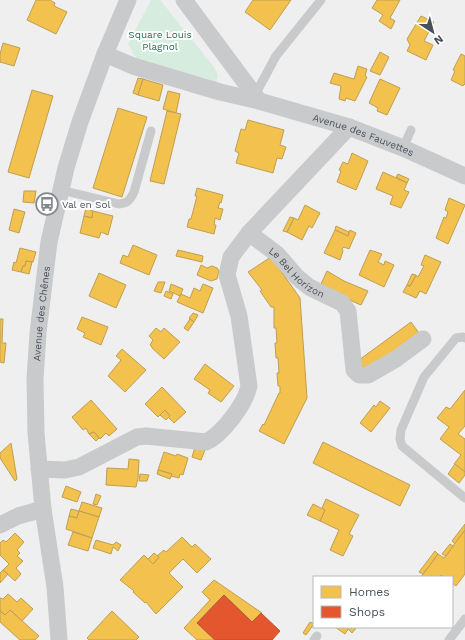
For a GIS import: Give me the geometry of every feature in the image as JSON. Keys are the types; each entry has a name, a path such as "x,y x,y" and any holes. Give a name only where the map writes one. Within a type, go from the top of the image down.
{"street":[{"name":"Avenue des Chênes","path":"59,640 55,587 43,509 36,433 35,380 37,345 49,242 66,168 80,122 105,54 128,0"},
{"path":"184,0 257,98"},
{"name":"Avenue des Fauvettes","path":"105,54 133,66 220,92 257,98 349,128 403,148 465,176"},
{"path":"39,469 65,470 79,467 132,440 141,437 206,442 214,438 229,423 248,392 249,386 239,316 227,275 231,257 249,232 349,128"},
{"name":"Le Bel Horizon","path":"249,232 277,254 297,277 309,287 342,303 348,311 354,370 359,375 368,375 396,359 423,339"},
{"path":"0,525 18,516 43,509"}],"lane":[{"path":"257,98 276,56 321,0"},
{"path":"403,148 411,130"},
{"path":"61,190 119,204 125,203 134,192 151,131"},
{"path":"465,338 463,336 456,338 424,377 402,430 400,439 402,446 465,498"},
{"path":"448,640 465,619"}],"green space":[{"name":"Square Louis Plagnol","path":"151,0 160,0 214,67 218,75 216,83 137,59 128,44"}],"building: Homes":[{"path":"36,0 50,0 55,3 54,6 67,12 56,34 27,20"},
{"path":"253,0 291,0 270,30 245,12"},
{"path":"377,0 400,0 390,18 395,21 391,29 379,21 383,15 372,8"},
{"path":"421,16 434,22 424,41 433,45 426,60 407,51 410,45 407,39"},
{"path":"3,43 20,48 14,66 0,62 0,54"},
{"path":"380,52 389,57 380,75 370,71"},
{"path":"461,54 465,56 465,85 464,84 463,86 451,80 455,71 453,70"},
{"path":"358,66 367,69 365,76 367,77 355,101 346,98 345,101 339,99 341,86 330,83 334,73 354,79"},
{"path":"138,78 143,79 138,95 133,93"},
{"path":"143,79 163,85 159,101 138,95"},
{"path":"380,79 400,88 387,115 377,111 378,108 369,103"},
{"path":"32,90 53,96 29,178 8,172"},
{"path":"168,91 180,94 176,113 163,109"},
{"path":"118,108 147,117 122,197 93,188"},
{"path":"167,111 181,114 164,184 150,181"},
{"path":"248,120 284,130 280,145 286,147 282,159 277,158 273,173 236,163 239,153 235,151 241,129 245,130"},
{"path":"352,153 368,161 356,190 337,182 341,171 339,170 343,162 348,164"},
{"path":"383,172 407,183 404,190 409,192 401,208 390,204 393,196 376,189"},
{"path":"398,174 409,179 407,183 396,177"},
{"path":"197,188 223,195 218,208 223,209 220,220 215,218 214,225 216,225 214,234 187,227 189,219 191,219 197,196 195,196"},
{"path":"24,191 36,191 34,203 23,202"},
{"path":"449,198 465,205 448,244 436,238 444,217 446,218 448,212 445,210"},
{"path":"305,205 320,213 312,228 309,226 302,240 287,232 294,218 298,220"},
{"path":"86,208 93,211 92,218 84,216"},
{"path":"14,209 25,212 19,233 9,230"},
{"path":"93,211 113,216 108,235 101,232 99,238 80,233 84,216 92,218"},
{"path":"290,217 294,218 287,232 283,231"},
{"path":"336,226 349,232 348,236 335,230"},
{"path":"335,230 348,236 350,230 356,233 349,249 344,247 342,249 343,251 340,260 324,253"},
{"path":"133,245 157,255 149,275 120,263 123,255 128,257"},
{"path":"20,248 36,252 33,262 26,261 21,272 12,270 14,262 16,263"},
{"path":"178,250 203,256 202,262 176,256"},
{"path":"370,250 382,254 378,262 384,265 385,261 394,265 384,287 359,275"},
{"path":"425,255 441,262 426,294 420,291 416,298 403,292 407,285 410,286 416,275 418,277 424,266 421,265"},
{"path":"271,257 300,298 307,398 284,444 259,431 263,424 264,425 280,393 277,373 279,373 278,358 276,358 275,343 277,343 276,328 274,328 274,307 271,307 260,291 262,290 248,272"},
{"path":"26,261 32,262 29,274 21,272"},
{"path":"201,265 207,268 212,266 217,268 219,271 217,279 211,281 197,275"},
{"path":"327,271 344,281 368,291 361,305 320,286"},
{"path":"99,273 126,285 116,308 89,296"},
{"path":"412,274 416,275 410,286 407,285"},
{"path":"158,282 165,282 161,293 154,291"},
{"path":"171,284 183,289 180,296 169,291"},
{"path":"203,284 213,288 203,313 177,302 181,294 190,298 194,288 200,291"},
{"path":"166,291 173,294 171,299 164,296"},
{"path":"193,313 198,315 194,322 189,318"},
{"path":"82,317 108,327 101,345 83,337 85,333 77,329"},
{"path":"0,319 3,319 2,343 6,343 4,363 0,362"},
{"path":"190,319 194,322 188,331 184,328"},
{"path":"411,322 419,333 374,367 359,367 359,360"},
{"path":"156,328 161,332 164,328 180,342 164,359 150,345 153,340 149,336"},
{"path":"122,349 146,370 125,392 108,376 121,360 116,356"},
{"path":"205,364 234,386 221,402 208,393 210,390 194,379"},
{"path":"162,387 186,412 174,423 168,417 170,416 165,410 158,417 145,404"},
{"path":"465,390 465,426 458,434 465,439 465,472 454,464 461,455 440,439 449,427 437,418 446,407 450,409"},
{"path":"91,400 117,429 109,436 106,433 100,439 94,432 89,434 86,428 83,430 72,417"},
{"path":"380,401 390,408 371,432 360,423 374,405 376,407"},
{"path":"165,410 170,416 166,420 160,415"},
{"path":"94,432 99,438 96,441 89,434"},
{"path":"323,442 410,485 400,506 313,463"},
{"path":"11,443 17,479 15,481 0,458 0,453"},
{"path":"196,444 207,445 201,460 192,457"},
{"path":"164,452 176,456 177,454 188,458 183,475 180,474 179,478 171,476 172,474 158,470"},
{"path":"129,459 139,460 136,487 106,485 107,468 128,469"},
{"path":"455,464 465,472 465,475 459,483 448,474"},
{"path":"158,470 172,474 170,479 157,474"},
{"path":"140,474 149,475 147,481 139,481"},
{"path":"66,486 81,492 77,502 62,497"},
{"path":"96,494 101,496 97,505 93,504"},
{"path":"326,499 359,515 349,534 353,536 343,556 330,550 339,530 320,521 325,510 322,508"},
{"path":"82,502 102,508 99,517 79,511"},
{"path":"313,504 325,510 320,521 307,515"},
{"path":"71,509 79,511 77,518 69,516"},
{"path":"79,511 99,517 92,538 66,529 69,516 77,518"},
{"path":"465,524 465,530 455,544 452,541"},
{"path":"465,530 465,574 456,586 453,584 453,576 422,576 438,554 444,558"},
{"path":"73,532 92,538 88,551 68,545"},
{"path":"15,533 24,542 17,550 20,553 17,556 23,561 16,568 21,574 15,581 3,570 9,564 0,555 0,543 3,540 6,542"},
{"path":"182,537 192,547 195,544 211,559 197,573 183,559 169,573 183,587 156,614 146,602 145,603 133,592 134,591 120,580 144,555 153,564 159,557 157,556 164,550 166,552"},
{"path":"96,540 113,545 116,542 121,545 118,551 113,547 111,554 93,548"},
{"path":"450,544 453,546 446,556 442,554"},
{"path":"435,551 438,554 423,574 419,572"},
{"path":"154,553 159,557 153,564 148,559"},
{"path":"3,570 8,574 0,583 0,573"},
{"path":"214,580 262,613 252,622 224,595 197,623 215,640 197,640 184,628 210,600 202,592"},
{"path":"8,594 17,602 21,598 33,609 22,621 10,610 5,615 0,611 0,598 3,599"},
{"path":"10,610 39,636 35,640 20,640 0,622 0,611 5,615"},
{"path":"112,611 139,637 136,640 89,640 87,638"},
{"path":"310,622 313,624 306,635 303,633"},
{"path":"336,628 356,628 352,633 348,629 345,634"}],"building: Shops":[{"path":"224,595 252,622 261,613 280,631 272,640 215,640 197,623"}],"place":[{"name":"Val en Sol","path":"47,204"}]}
